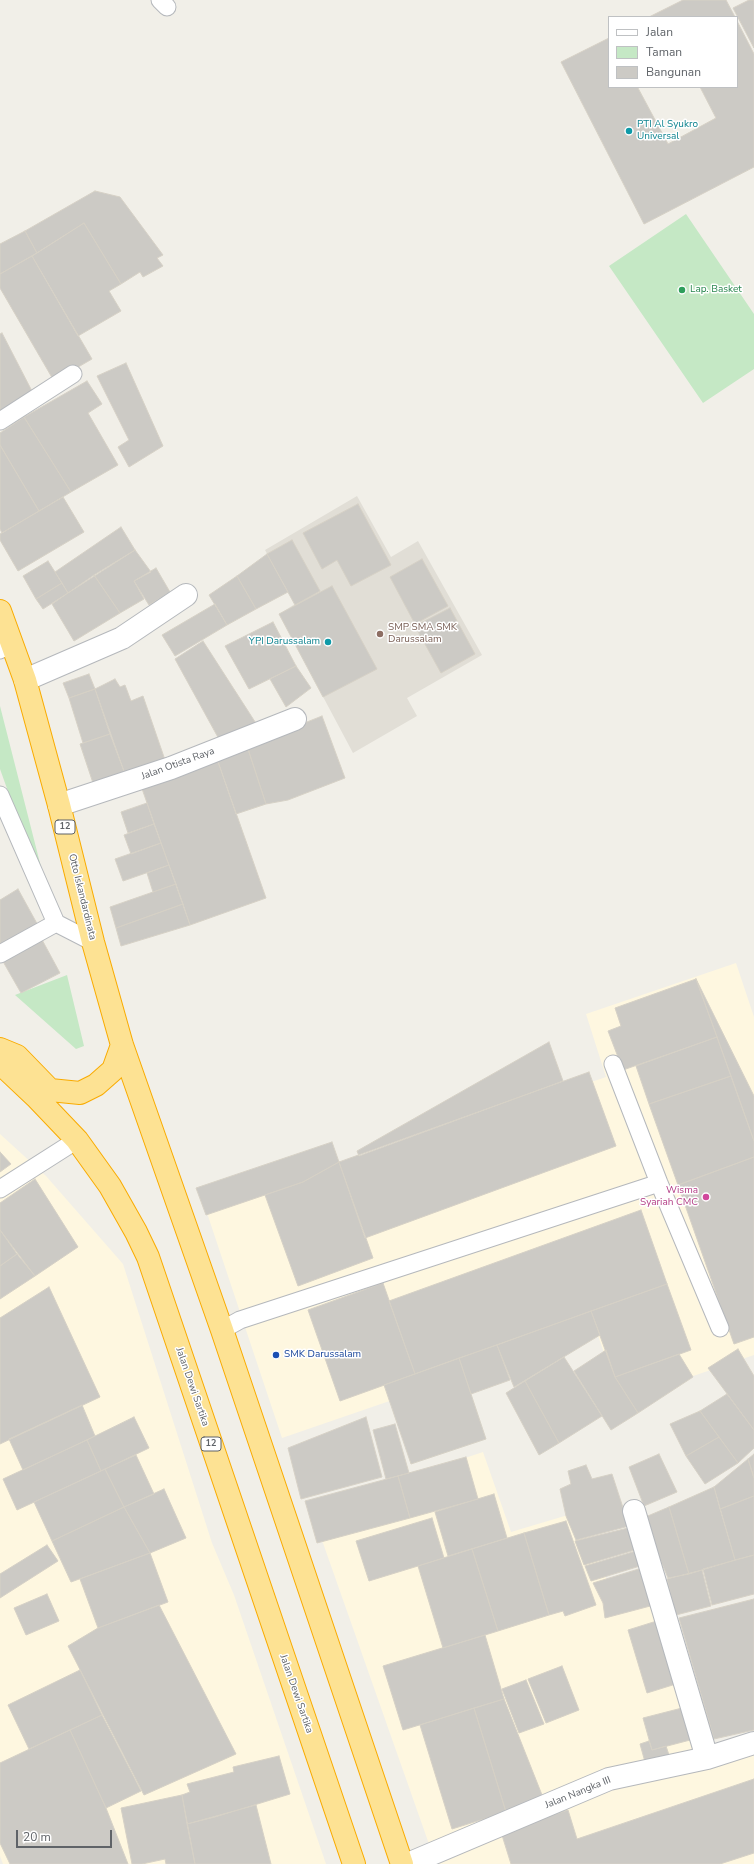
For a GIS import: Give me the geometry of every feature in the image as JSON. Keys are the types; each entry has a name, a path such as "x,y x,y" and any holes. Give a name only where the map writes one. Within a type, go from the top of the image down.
{"highway":[{"name":"Otto Iskandardinata","path":"0,611 5,643 25,680 59,804 92,942 122,1045"},
{"path":"0,1049 17,1056 50,1090 80,1093 96,1085 113,1070 122,1045"},
{"name":"12","path":"122,1045 222,1330 402,1864"},
{"name":"Jalan Dewi Sartika","path":"0,1063 36,1097 77,1140 110,1186 136,1232 148,1257 354,1864"}],"street":[{"path":"25,680 122,638 186,595"},
{"name":"Jalan Otista Raya","path":"59,804 171,768 295,719"},
{"path":"634,1511 707,1758"},
{"name":"Jalan Nangka III","path":"408,1864 609,1779 707,1758 754,1743"}],"lane":[{"path":"0,421 73,374"},
{"path":"0,795 56,923 92,942"},
{"path":"0,954 56,923"},
{"path":"613,1064 659,1183 720,1328"},
{"path":"0,1189 77,1140"},
{"path":"222,1330 248,1318 659,1183"}],"shaded area":[{"name":"SMP SMA SMK Darussalam","path":"357,496 391,557 418,541 482,655 407,698 417,716 353,753 279,614 295,604 265,550"},
{"path":"736,963 754,1017 754,1355 621,1401 596,1330 282,1438 207,1213 606,1077 586,1014"},
{"path":"0,1134 46,1176 123,1264 212,1543 234,1595 326,1864 3,1864 0,1856"},
{"path":"483,1452 511,1532 578,1512 611,1590 652,1574 703,1764 754,1750 754,1864 436,1864 311,1509"}],"green space":[{"name":"Lap. Basket","path":"686,214 754,314 754,369 703,403 609,266"},
{"path":"0,706 42,871 34,864 0,769"},
{"path":"67,975 84,1046 76,1049 15,995"}],"building":[{"path":"683,0 726,0 734,16 651,16"},
{"path":"749,0 754,0 754,48 738,16 733,8"},
{"name":"PTI Al Syukro Universal","path":"738,23 754,54 754,167 644,224 561,62 608,38 608,88 638,88 668,144 716,118 701,88 738,88"},
{"path":"95,191 120,197 163,255 157,258 163,266 143,277 140,272 121,284 84,223 37,253 25,231"},
{"path":"84,223 121,284 109,291 121,311 78,336 32,256"},
{"path":"25,231 37,253 0,274 0,244"},
{"path":"32,256 92,359 54,381 0,288 0,274"},
{"path":"2,333 34,395 0,413 0,334"},
{"path":"126,363 163,446 129,467 118,447 129,440 97,376"},
{"path":"87,381 102,404 88,413 118,465 71,492 24,417"},
{"path":"24,417 71,492 39,511 0,445 0,433"},
{"path":"0,445 39,511 2,533 0,529"},
{"path":"63,497 84,532 18,571 0,540 0,534"},
{"path":"358,504 391,565 351,586 337,560 322,569 303,533"},
{"path":"121,527 135,550 68,593 55,572"},
{"path":"292,540 320,591 295,605 267,554"},
{"path":"135,550 151,572 134,581 144,599 120,613 94,575"},
{"path":"267,554 288,592 256,609 237,576"},
{"path":"422,559 448,606 415,624 390,577"},
{"path":"48,561 62,583 36,599 23,576"},
{"path":"156,568 170,592 149,605 134,581"},
{"path":"94,575 120,613 74,641 52,604"},
{"path":"237,576 256,609 227,625 209,595"},
{"path":"62,583 68,593 43,609 36,599"},
{"name":"YPI Darussalam","path":"332,586 377,669 323,697 279,614"},
{"path":"215,604 227,625 175,656 162,635"},
{"path":"450,608 475,654 441,673 415,626"},
{"path":"273,622 296,666 249,689 225,646"},
{"path":"203,641 259,728 220,741 175,659"},
{"path":"296,666 311,688 286,707 270,679"},
{"path":"89,674 95,689 69,698 63,683"},
{"path":"115,679 120,687 125,685 131,701 143,696 165,760 125,774 95,689"},
{"path":"95,689 110,734 83,743 69,698"},
{"path":"322,716 345,778 288,800 266,804 247,746"},
{"path":"110,734 125,774 94,786 80,744"},
{"path":"247,746 266,804 236,814 216,756"},
{"path":"216,756 266,898 190,925 140,783"},
{"path":"147,803 154,824 128,833 121,812"},
{"path":"154,824 161,843 131,854 124,835"},
{"path":"161,843 169,865 123,881 115,859"},
{"path":"169,865 176,884 153,892 147,873"},
{"path":"176,884 183,904 116,928 110,907"},
{"path":"18,889 40,929 0,950 0,900"},
{"path":"183,904 190,925 121,946 116,928"},
{"path":"40,936 60,973 21,993 1,958"},
{"path":"696,979 717,1037 623,1070 608,1031 621,1026 615,1008"},
{"path":"696,979 754,1096 754,1141 717,1037"},
{"path":"717,1037 731,1076 649,1104 636,1066"},
{"path":"549,1042 563,1081 359,1156 357,1151"},
{"path":"589,1072 616,1146 365,1238 339,1162"},
{"path":"731,1076 754,1141 754,1157 678,1185 649,1104"},
{"path":"332,1142 339,1162 303,1182 206,1215 196,1188"},
{"path":"0,1152 11,1164 0,1172"},
{"path":"754,1157 754,1337 734,1344 678,1185"},
{"path":"339,1162 373,1258 298,1286 265,1195 303,1182"},
{"path":"35,1179 78,1247 35,1276 0,1230 0,1203"},
{"path":"641,1210 667,1284 415,1374 389,1301"},
{"path":"0,1230 17,1254 0,1266"},
{"path":"17,1254 35,1276 0,1299 0,1266"},
{"path":"383,1283 415,1374 340,1401 308,1310"},
{"path":"667,1284 691,1350 615,1377 591,1311"},
{"path":"49,1287 100,1397 0,1444 0,1318"},
{"path":"591,1311 600,1335 514,1387 497,1345"},
{"path":"497,1345 510,1380 471,1394 459,1358"},
{"path":"738,1349 754,1376 754,1430 708,1368"},
{"path":"606,1350 615,1377 638,1413 611,1430 574,1371"},
{"path":"679,1354 693,1377 638,1413 615,1377"},
{"path":"564,1357 602,1416 559,1443 525,1381"},
{"path":"459,1358 486,1439 411,1464 384,1385"},
{"path":"525,1381 559,1443 539,1455 506,1393"},
{"path":"727,1394 754,1430 754,1448 738,1463 700,1411"},
{"path":"82,1405 95,1436 23,1470 9,1439"},
{"path":"700,1411 719,1437 686,1456 670,1424"},
{"path":"134,1417 149,1448 101,1471 87,1440"},
{"path":"366,1417 382,1477 301,1499 288,1448"},
{"path":"395,1424 409,1473 386,1479 373,1430"},
{"path":"719,1437 738,1463 705,1484 686,1456"},
{"path":"87,1440 101,1471 17,1510 3,1479"},
{"path":"659,1454 677,1492 644,1506 629,1467"},
{"path":"754,1454 754,1478 748,1459"},
{"path":"136,1455 154,1494 124,1507 105,1469"},
{"path":"466,1457 478,1499 410,1518 398,1476"},
{"path":"748,1459 754,1478 754,1496 720,1509 714,1487"},
{"path":"586,1465 592,1479 612,1474 629,1526 576,1540 566,1516 560,1489 571,1484 568,1471"},
{"path":"105,1469 124,1507 52,1541 34,1502"},
{"path":"398,1476 410,1518 317,1543 305,1501"},
{"path":"714,1487 735,1560 689,1574 669,1507"},
{"path":"164,1489 186,1538 150,1553 124,1507"},
{"path":"494,1494 507,1538 448,1556 435,1512"},
{"path":"754,1496 754,1555 735,1560 720,1509"},
{"path":"124,1507 150,1553 71,1582 52,1541"},
{"path":"669,1507 689,1574 668,1578 643,1518"},
{"path":"432,1518 444,1558 369,1581 356,1541"},
{"path":"566,1521 596,1605 565,1616 563,1611 549,1615 524,1533"},
{"path":"628,1528 635,1550 584,1565 575,1541"},
{"path":"524,1533 549,1615 498,1631 472,1549"},
{"path":"47,1545 58,1561 0,1598 0,1574"},
{"path":"472,1549 498,1631 443,1648 418,1566"},
{"path":"636,1551 640,1566 591,1581 585,1566"},
{"path":"150,1553 168,1602 98,1628 80,1579"},
{"path":"754,1555 754,1594 712,1605 703,1569"},
{"path":"642,1568 654,1605 605,1618 603,1603 593,1583"},
{"path":"702,1570 711,1606 676,1615 667,1579"},
{"path":"47,1594 59,1621 26,1635 14,1608"},
{"path":"754,1599 754,1730 714,1739 679,1618"},
{"path":"159,1605 236,1754 144,1795 68,1646 98,1628"},
{"path":"660,1620 679,1683 647,1693 628,1630"},
{"path":"485,1635 504,1699 403,1730 383,1666"},
{"path":"562,1666 579,1710 546,1723 528,1679"},
{"path":"80,1670 102,1715 29,1749 8,1705"},
{"path":"526,1680 544,1724 519,1733 502,1689"},
{"path":"504,1699 544,1800 506,1812 474,1708"},
{"path":"686,1707 694,1739 652,1750 643,1718"},
{"path":"474,1708 506,1812 452,1829 420,1725"},
{"path":"102,1715 141,1791 106,1808 70,1730"},
{"path":"70,1730 106,1808 128,1864 10,1864 0,1843 0,1763"},
{"path":"649,1741 652,1750 666,1746 669,1755 645,1762 640,1744"},
{"path":"279,1756 290,1794 187,1824 182,1795 190,1792 187,1784 234,1772 233,1767"},
{"path":"754,1779 754,1853 720,1864 511,1864 501,1832 568,1810 577,1839"},
{"path":"182,1795 195,1864 166,1864 165,1859 142,1864 132,1864 121,1808"},
{"path":"256,1805 271,1864 195,1864 187,1824"}],"place":[{"name":"PTI Al Syukro Universal","path":"629,131"},
{"name":"Lap. Basket","path":"682,290"},
{"name":"SMP SMA SMK Darussalam","path":"380,634"},
{"name":"YPI Darussalam","path":"328,642"},
{"name":"Wisma Syariah CMC","path":"706,1197"},
{"name":"SMK Darussalam","path":"276,1355"}]}
